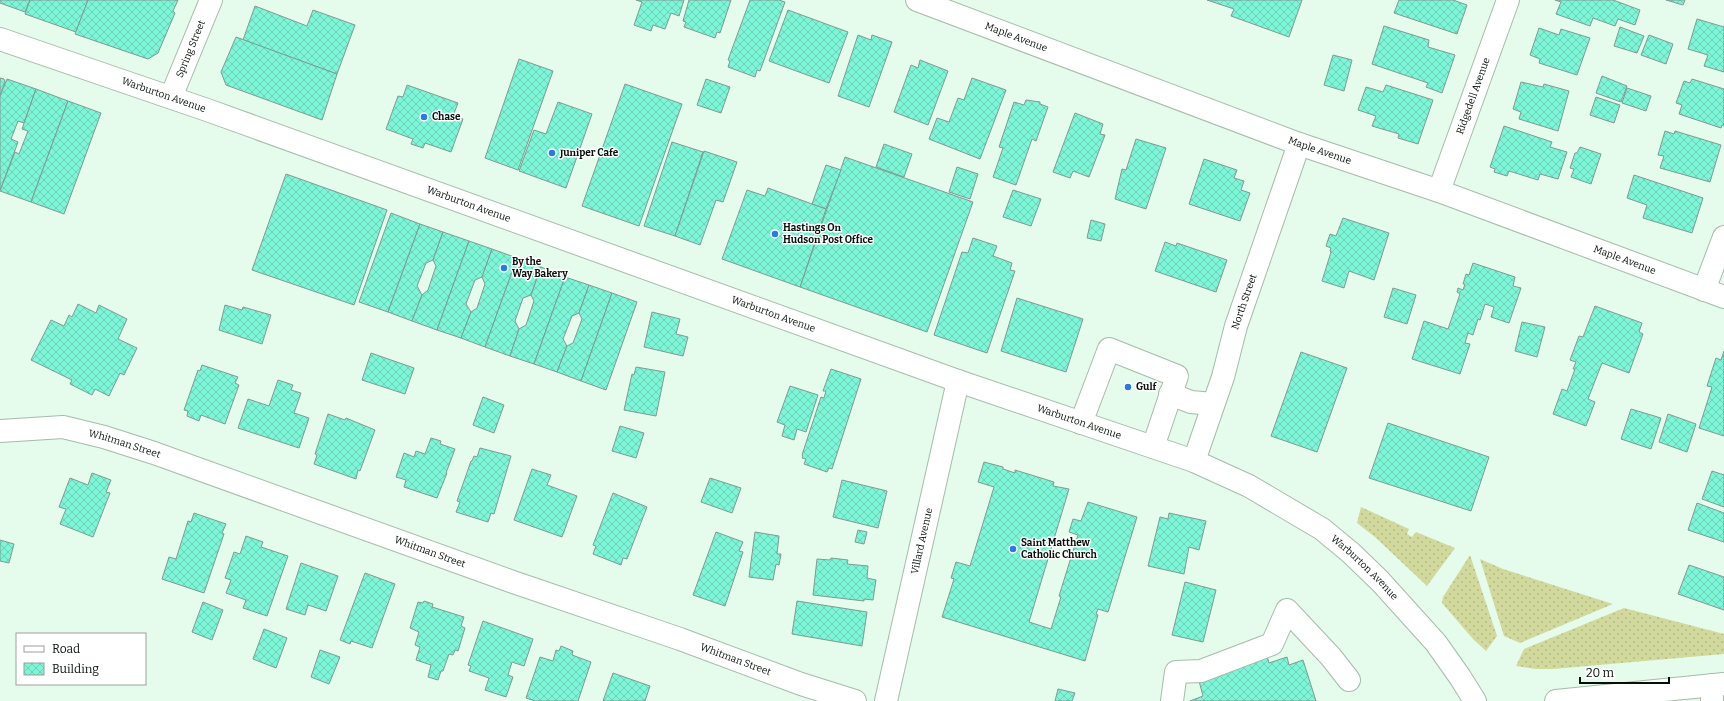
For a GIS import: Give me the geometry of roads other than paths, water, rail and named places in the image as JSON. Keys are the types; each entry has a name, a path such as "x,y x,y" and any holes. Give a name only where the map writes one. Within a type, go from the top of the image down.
{"street":[{"name":"Spring Street","path":"171,97 211,0"},
{"name":"Maple Avenue","path":"917,0 1299,144 1439,192 1714,294"},
{"name":"Ridgedell Avenue","path":"1439,192 1508,0"},
{"name":"Warburton Avenue","path":"0,39 171,97 958,380 1194,461 1256,490 1322,529 1351,553 1380,581 1436,644 1475,701"},
{"name":"North Street","path":"1194,461 1223,377 1236,326 1299,144"},
{"path":"1714,294 1724,237"},
{"path":"1082,423 1109,349 1177,376 1153,447"},
{"name":"Villard Avenue","path":"886,701 958,380"},
{"path":"1170,394 1190,402 1213,404"},
{"name":"Whitman Street","path":"0,431 64,427 104,436 513,582 680,639 801,684 855,701"},
{"path":"1172,701 1176,672 1201,671 1272,644 1287,610 1331,657 1349,680"},
{"path":"1556,701 1716,690"}],"place":[{"name":"Chase","path":"424,117"},
{"name":"Juniper Cafe","path":"552,153"},
{"name":"Hastings On Hudson Post Office","path":"775,234"},
{"name":"By the Way Bakery","path":"504,268"},
{"name":"Gulf","path":"1128,387"},
{"name":"Saint Matthew Catholic Church","path":"1013,549"}]}
